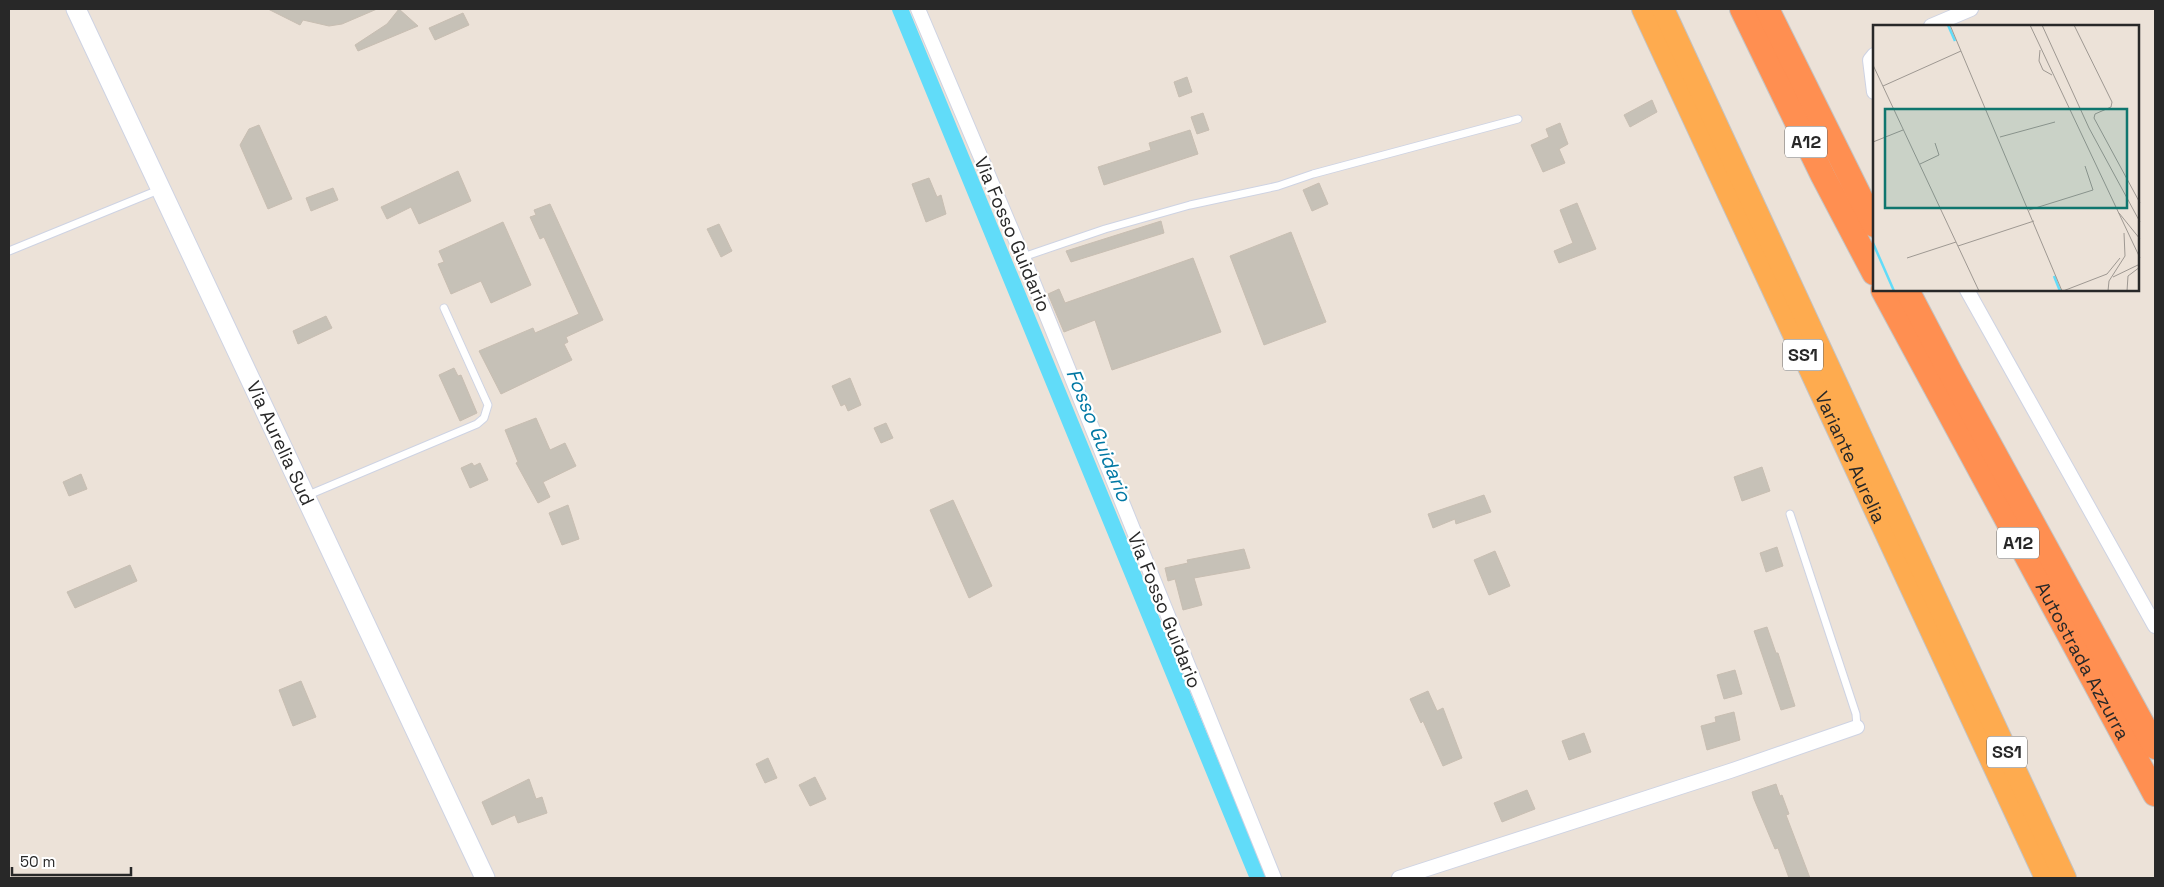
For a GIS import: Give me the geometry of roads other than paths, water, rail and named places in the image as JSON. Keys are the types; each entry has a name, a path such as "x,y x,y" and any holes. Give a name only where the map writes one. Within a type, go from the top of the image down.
{"highway":[{"name":"Variante Aurelia","path":"1643,9 2046,878"},
{"name":"Variante Aurelia","path":"1663,9 2065,878"},
{"name":"A12","path":"1742,9 1823,176 1873,271"},
{"name":"A12","path":"1767,9 1873,223"},
{"name":"Autostrada Azzurra","path":"1884,291 2155,794"},
{"name":"Autostrada Azzurra","path":"1909,291 1951,374 2155,747"}],"main road":[{"name":"Via Aurelia Sud","path":"76,9 485,878"}],"street":[{"name":"Via Fosso Guidario","path":"918,9 1023,257 1274,878"},
{"path":"1933,25 1971,9"},
{"path":"1873,56 1870,60 1873,84"},
{"path":"1968,291 2155,626"},
{"path":"1399,878 1721,774 1857,727"}],"lane":[{"path":"1023,257 1105,229 1171,211 1278,186 1313,174 1518,119"},
{"path":"9,251 161,189"},
{"path":"306,496 477,424 484,418 488,405 444,308"},
{"path":"1790,514 1856,714 1857,727"}],"waterway":[{"name":"Fosso Guidario","path":"900,9 1258,878"}]}
